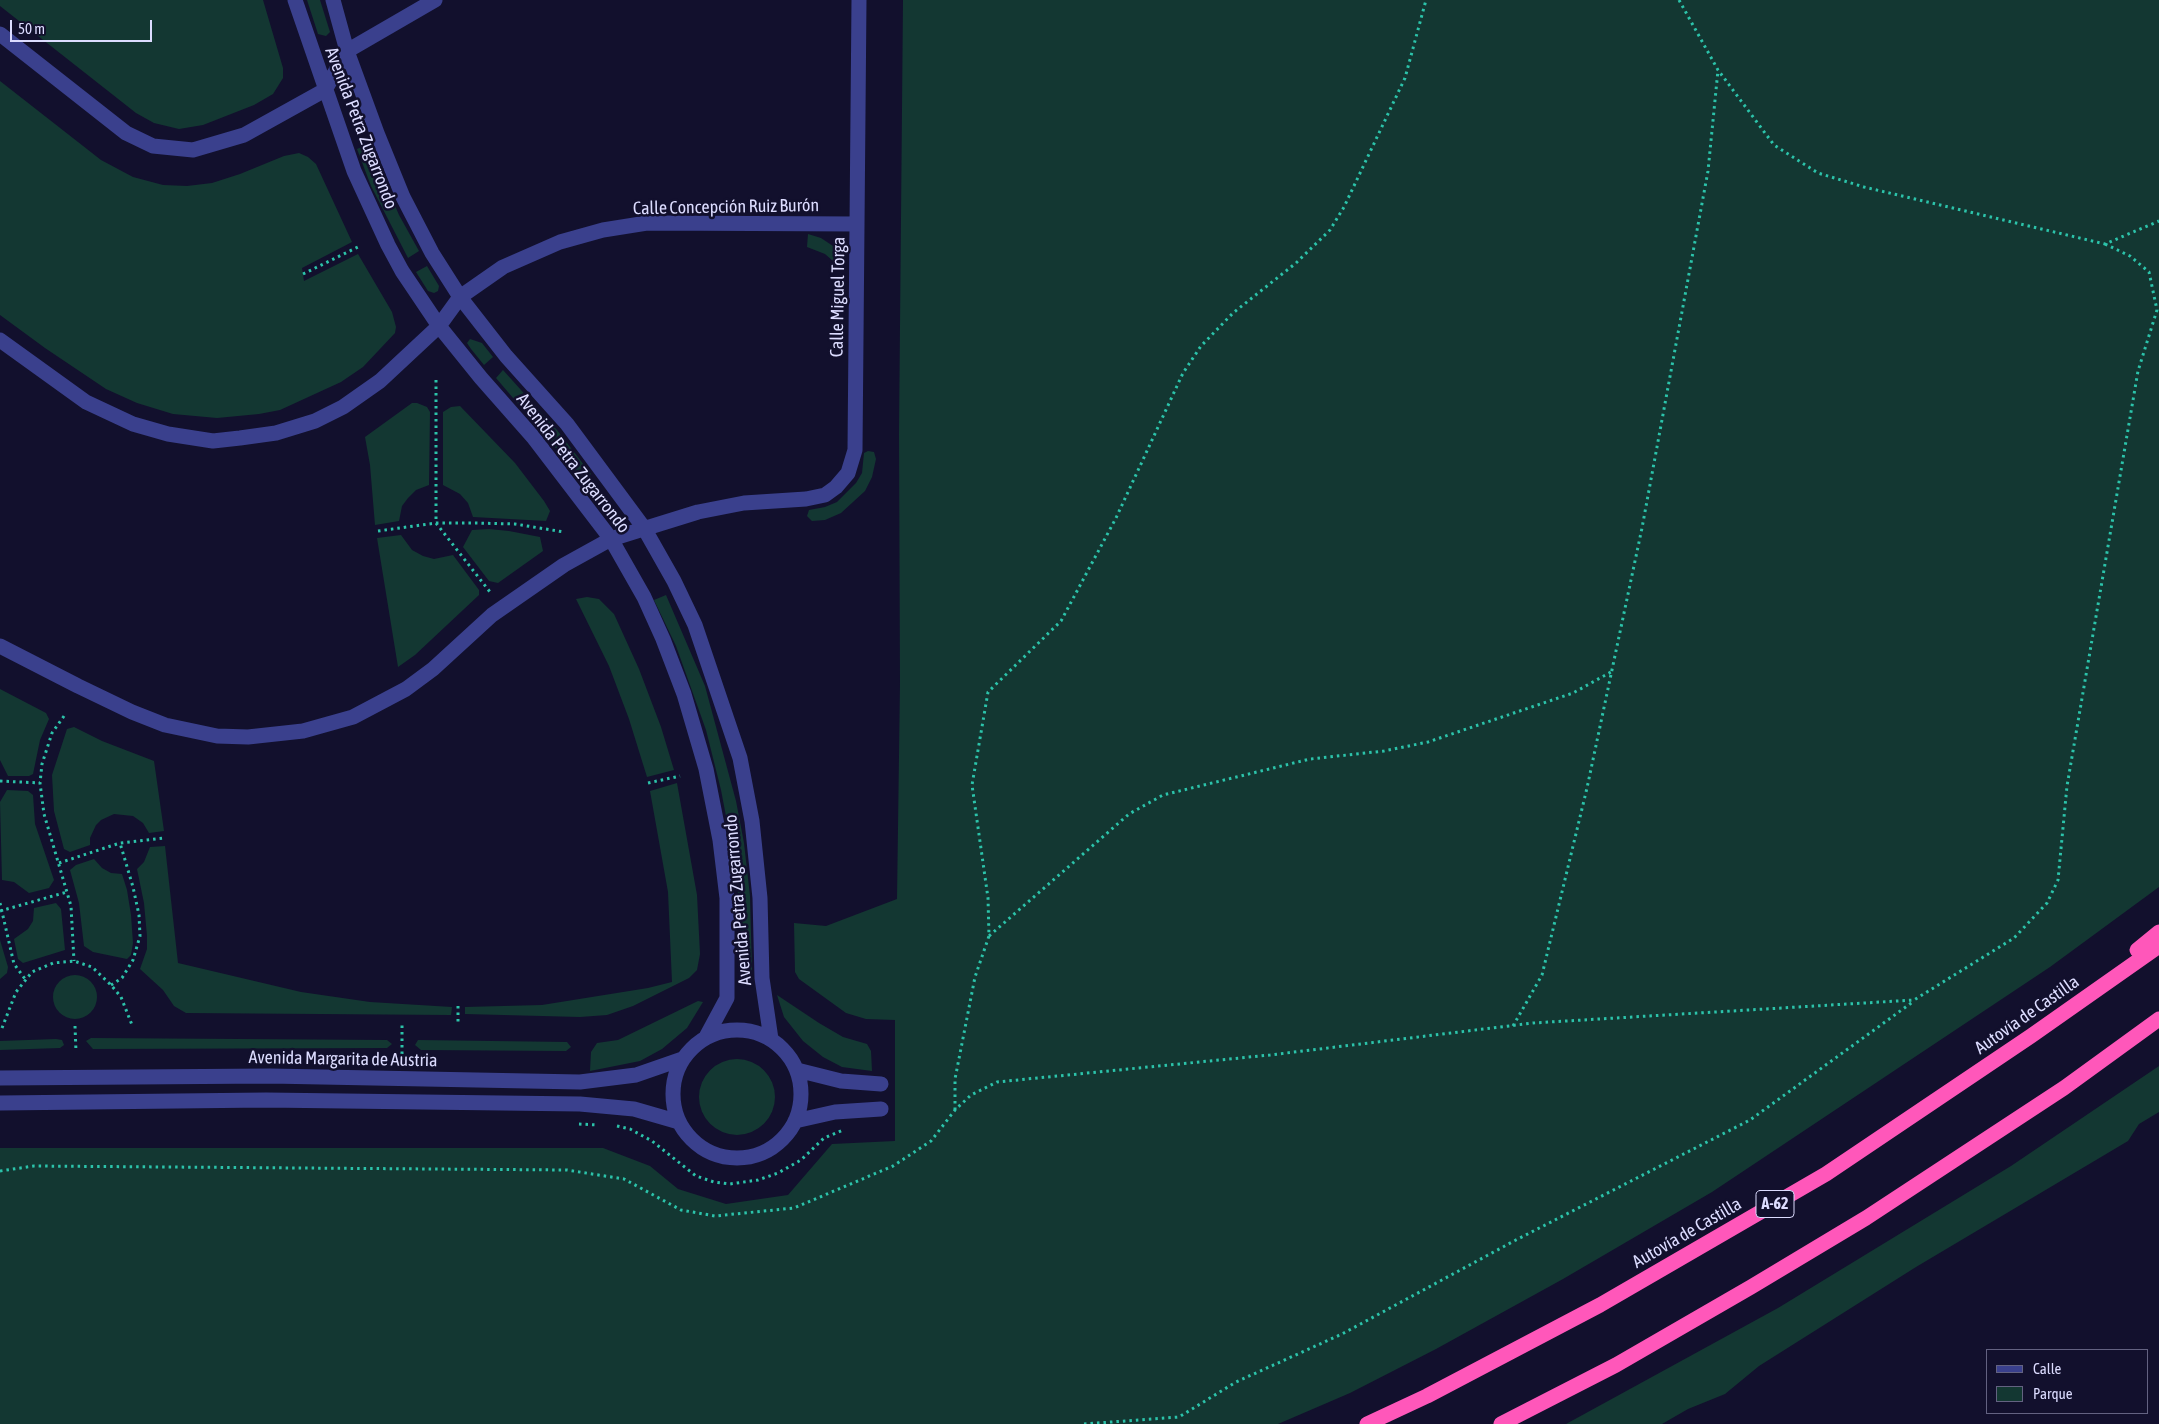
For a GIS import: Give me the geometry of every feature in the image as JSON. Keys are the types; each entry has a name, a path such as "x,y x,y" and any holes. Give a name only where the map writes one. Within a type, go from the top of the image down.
{"highway":[{"path":"2031,1036 2159,932"},
{"name":"Autovía de Castilla","path":"1367,1424 1427,1396 1600,1306 1826,1174 2031,1036 2159,946"},
{"path":"2064,1088 2159,1020"},
{"path":"1501,1424 1616,1365 1866,1218 2064,1088 2159,1029"}],"street":[{"name":"Avenida Petra Zugarrondo","path":"295,0 354,171 388,246 439,326 481,378 533,437 611,539 644,597 663,638 684,694 706,769 720,840 726,898 727,998 706,1037"},
{"name":"Avenida Petra Zugarrondo","path":"333,0 347,51 377,133 403,197 432,253 460,297 506,356 567,424 644,528 674,581 695,625 740,758 752,821 760,898 762,978 771,1039"},
{"path":"0,34 126,133 153,146 193,150 244,134 325,90 347,51 435,0"},
{"name":"Calle Miguel Torga","path":"644,528 698,512 744,503 806,499 825,495 836,487 848,473 855,450 858,0"},
{"name":"Calle Concepción Ruiz Burón","path":"0,340 53,380 105,412 133,424 213,441 276,433 315,421 343,407 380,382 439,326 460,297 503,267 560,242 603,230 647,223 857,224"},
{"path":"0,646 132,712 165,724 217,736 248,736 303,731 353,717 406,689 434,669 492,615 564,565 611,539 644,528"},
{"path":"738,1029 771,1039 786,1052 797,1070 801,1087 800,1104 795,1121 781,1140 761,1153 738,1158 714,1154 694,1142 679,1122 672,1102 674,1080 688,1050 706,1037 738,1029"},
{"name":"Avenida Margarita de Austria","path":"0,1078 270,1076 580,1082 636,1075 682,1060"},
{"path":"797,1070 841,1081 881,1084"},
{"path":"0,1103 266,1100 580,1104 634,1109 679,1122"},
{"path":"795,1121 835,1112 881,1109"}],"path":[{"path":"955,1110 954,1079 975,977 990,936 988,898 972,785 988,692 1061,621 1116,518 1183,373 1201,346 1233,313 1296,263 1330,230 1405,78 1426,0"},
{"path":"1084,1424 1179,1417 1236,1382 1342,1334 1514,1241 1750,1120 1914,1000 2014,938 2047,903 2058,880 2067,786 2137,381 2157,310 2149,272 2130,256 2105,244 1864,187 1818,173 1774,145 1718,70 1679,0"},
{"path":"1513,1026 1542,975 1587,788 1644,518 1708,171 1718,70"},
{"path":"2105,244 2159,221"},
{"path":"303,274 360,246"},
{"path":"436,380 436,524 490,592"},
{"path":"378,531 436,524 515,524 564,532"},
{"path":"990,936 1129,814 1163,795 1310,759 1384,751 1428,742 1573,693 1611,672"},
{"path":"64,716 52,733 42,764 40,783 44,814 71,906 74,961"},
{"path":"648,783 680,776"},
{"path":"0,781 40,783"},
{"path":"59,863 120,843 165,838"},
{"path":"111,985 122,978 133,960 140,936 139,915 133,887 120,843"},
{"path":"1,911 67,892"},
{"path":"0,903 14,964 26,980"},
{"path":"2,1028 16,992 32,972 53,963 74,961 92,967 111,985 121,998 132,1026"},
{"path":"0,1171 34,1166 567,1170 624,1178 681,1210 715,1216 794,1208 892,1166 931,1141 955,1110 971,1096 997,1082 1270,1055 1513,1026 1914,1000"},
{"path":"458,1006 458,1025"},
{"path":"402,1025 402,1054"},
{"path":"75,1026 76,1052"},
{"path":"579,1124 598,1124"},
{"path":"615,1126 630,1129 652,1141 696,1176 714,1182 730,1184 758,1180 778,1173 800,1160 824,1138 846,1128"}],"green space":[{"path":"0,0 263,0 283,68 283,78 273,94 254,105 203,125 179,129 154,123 136,113 0,6"},
{"path":"307,0 320,0 330,32 326,36 318,34"},
{"path":"903,0 2159,0 2159,887 2050,967 1712,1192 1563,1279 1436,1349 1350,1393 1278,1424 0,1424 0,1148 603,1148 650,1166 678,1189 726,1204 788,1195 832,1144 895,1141 895,1020 866,1019 846,1013 799,979 795,972 794,923 826,926 897,899 900,684 899,434"},
{"path":"0,81 101,160 133,177 163,185 187,186 212,183 284,156 299,153 308,157 316,164 352,242 302,268 304,281 358,254 392,312 396,327 395,333 363,367 341,382 280,410 217,418 173,414 137,403 106,389 0,315"},
{"path":"369,144 399,215 419,251 408,258 371,186 357,149"},
{"path":"808,234 821,238 833,246 840,256 845,272 840,272 833,261 825,254 807,247"},
{"path":"427,266 439,286 438,291 434,293 428,291 416,272"},
{"path":"470,339 482,343 493,357 484,365 467,343"},
{"path":"503,370 557,430 591,474 583,480 496,378"},
{"path":"412,403 427,407 430,412 429,485 416,490 408,498 402,506 399,521 375,525 370,465 365,437"},
{"path":"460,406 515,463 544,501 550,511 546,521 473,517 468,503 460,494 443,485 443,412 451,407"},
{"path":"868,451 874,452 876,459 872,477 865,491 841,513 825,520 812,521 807,516 809,510 825,507 837,502 856,483 862,473 864,453"},
{"path":"489,529 540,537 543,551 498,583 489,581 463,547 472,530"},
{"path":"401,535 412,550 423,556 434,559 453,555 479,590 479,595 415,655 398,667 377,538"},
{"path":"666,595 705,686 736,801 744,843 750,896 752,971 740,971 741,943 738,893 721,790 706,730 676,646 654,600"},
{"path":"587,597 599,599 614,614 639,669 661,727 674,770 647,777 629,719 609,666 576,599"},
{"path":"0,689 46,713 49,719 40,740 33,774 29,776 8,776 0,760"},
{"path":"74,727 102,741 154,761 164,831 149,833 143,823 133,816 114,814 101,820 96,825 90,838 90,845 70,852 64,849 54,811 52,775 67,729"},
{"path":"677,783 697,895 700,954 697,970 689,978 633,1006 607,1015 580,1017 465,1014 465,1007 542,1005 648,988 672,982 668,892 650,791"},
{"path":"7,790 28,791 33,795 35,824 54,880 49,888 29,893 14,882 2,880 0,802"},
{"path":"165,846 178,963 301,992 370,1002 452,1007 451,1015 186,1013 174,1006 163,990 140,969 147,949 147,936 144,903 137,869 144,862 150,847"},
{"path":"94,859 102,868 111,873 122,874 131,915 133,943 131,955 127,959 93,952 84,946 79,903 70,870 76,865"},
{"path":"56,903 61,909 65,950 23,963 18,959 14,939 28,929 33,921 34,908"},
{"path":"0,940 8,967 7,973 0,979"},
{"path":"71,975 79,975 91,981 97,997 91,1013 79,1019 71,1019 59,1013 53,1001 53,993 59,981"},
{"path":"777,995 843,1037 867,1044 871,1051 872,1071 842,1067 823,1057 803,1041 784,1017"},
{"path":"698,1001 703,1002 687,1028 662,1049 640,1061 590,1071 591,1052 597,1043 618,1040"},
{"path":"91,1038 387,1040 392,1044 387,1048 93,1049 86,1041"},
{"path":"62,1040 64,1045 60,1048 0,1050 0,1041"},
{"path":"418,1040 567,1042 571,1047 566,1051 421,1050 415,1045"},
{"path":"737,1059 751,1062 764,1070 772,1083 775,1097 772,1111 764,1124 751,1132 737,1135 723,1132 710,1124 702,1111 699,1097 702,1083 710,1070 723,1062"},
{"path":"2159,1066 2159,1112 2139,1124 2128,1141 1916,1267 1759,1366 1725,1394 1688,1409 1662,1424 1566,1424 1778,1308 2011,1166"}]}
